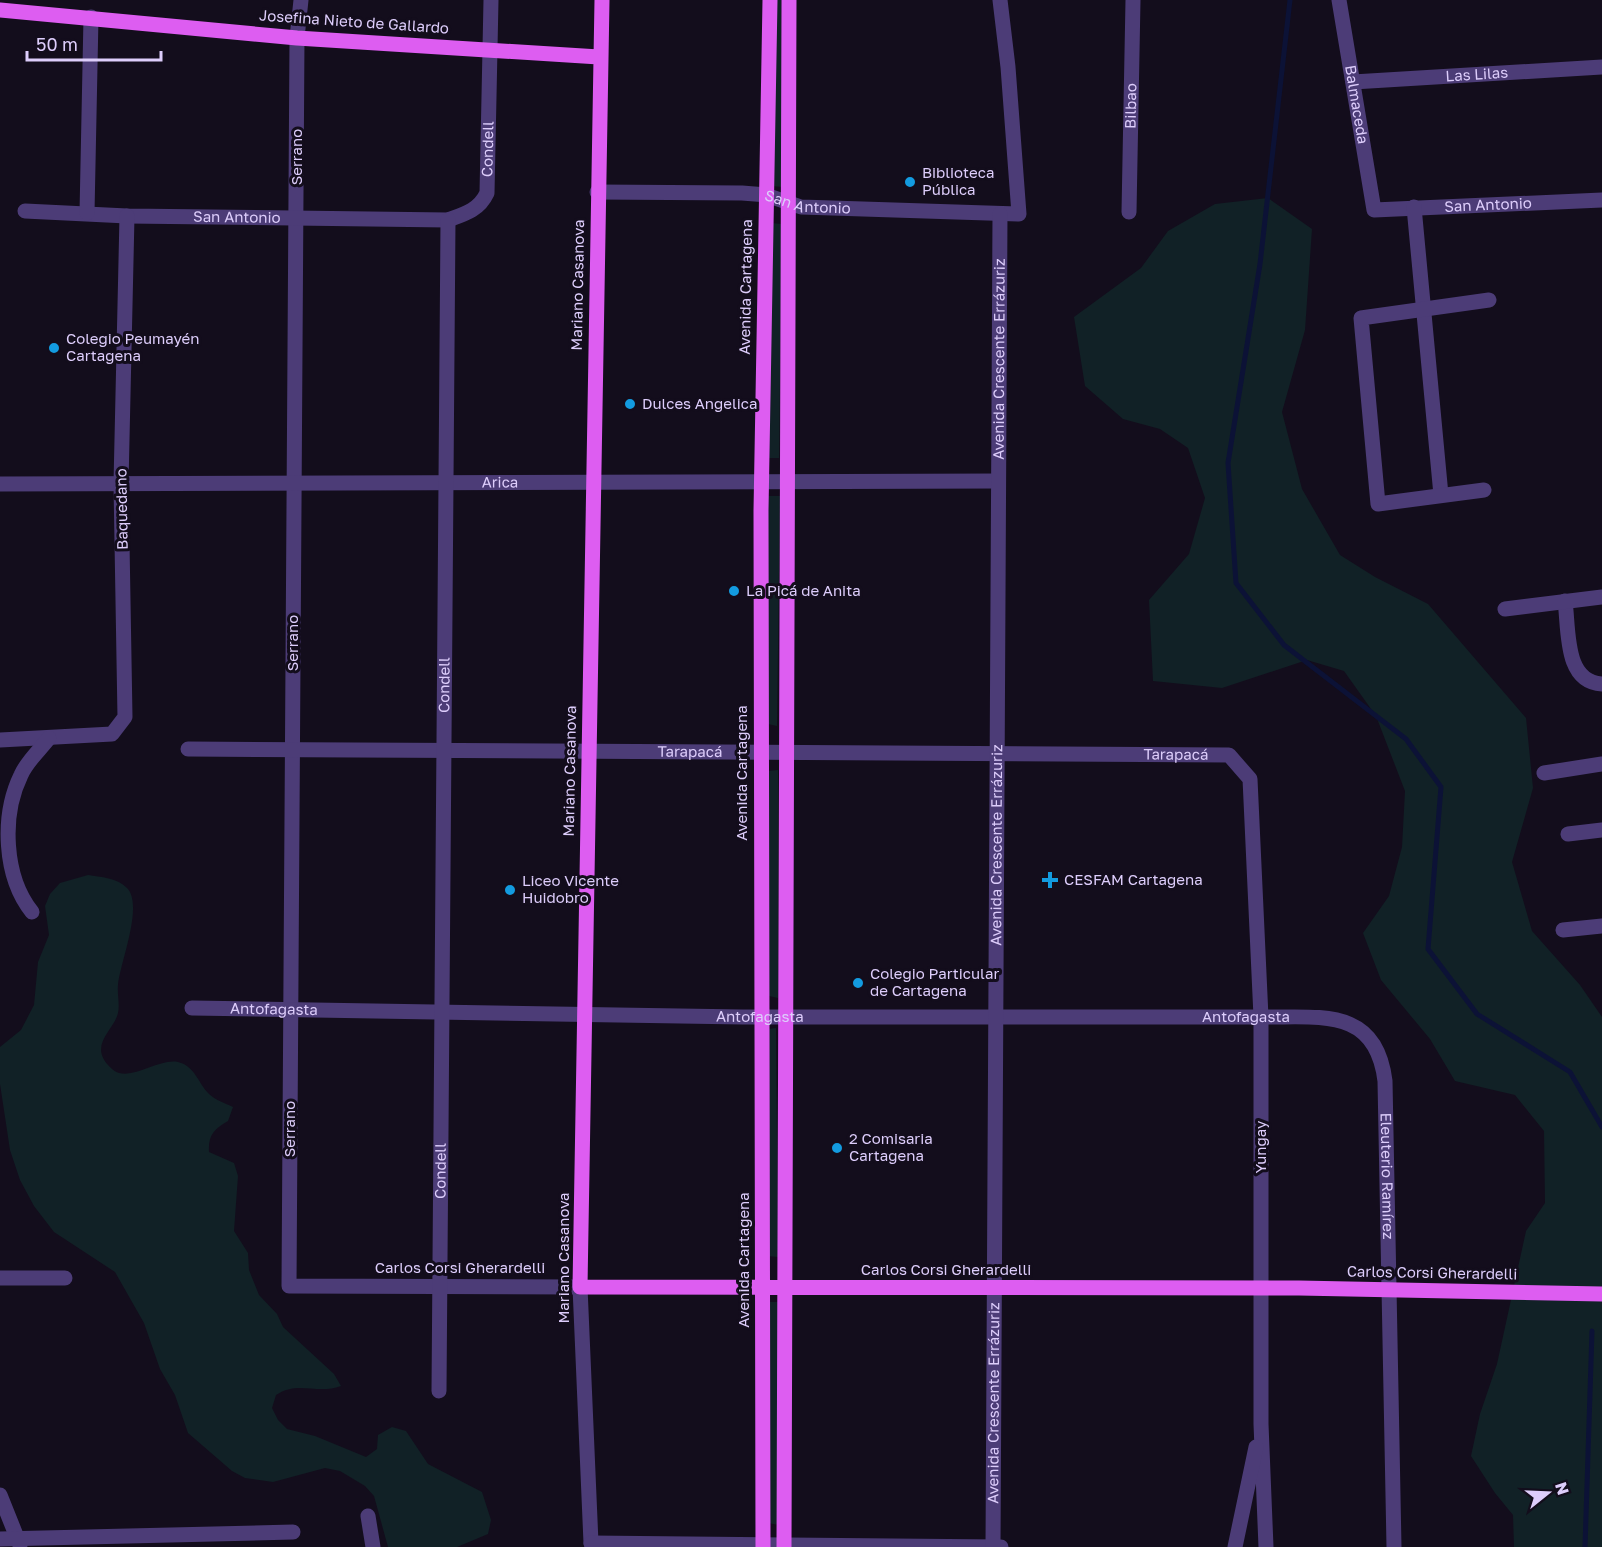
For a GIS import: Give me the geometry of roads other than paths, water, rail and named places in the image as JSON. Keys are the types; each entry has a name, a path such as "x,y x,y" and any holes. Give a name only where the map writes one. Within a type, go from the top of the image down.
{"main road":[{"name":"Mariano Casanova","path":"580,1287 599,57 602,0"},
{"name":"Avenida Cartagena","path":"763,1545 761,483 770,0"},
{"path":"784,1545 789,0"},
{"name":"Josefina Nieto de Gallardo","path":"0,10 297,38 490,48 599,57"},
{"name":"Carlos Corsi Gherardelli","path":"580,1287 1263,1288 1602,1294"}],"street":[{"name":"Serrano","path":"289,1286 297,38 301,0"},
{"name":"Condell","path":"439,1391 448,220 477,208 487,193 491,0"},
{"name":"San Antonio","path":"597,192 765,195 801,207 1018,214 1008,67 1000,0"},
{"name":"Bilbao","path":"1129,212 1132,0"},
{"name":"Balmaceda","path":"1339,0 1374,210"},
{"path":"87,213 91,17"},
{"name":"Las Lilas","path":"1353,82 1602,67"},
{"name":"San Antonio","path":"1374,210 1602,200"},
{"path":"1414,207 1441,495"},
{"name":"San Antonio","path":"25,211 127,216 448,220"},
{"name":"Avenida Crescente Errázuriz","path":"993,1547 1000,214"},
{"name":"Baquedano","path":"49,738 112,734 125,717 121,484 127,216"},
{"path":"1484,490 1378,504 1361,318 1489,300"},
{"name":"Arica","path":"0,484 998,481"},
{"path":"1505,609 1602,597"},
{"path":"1565,601 1575,669 1585,681 1602,684"},
{"path":"0,740 49,738"},
{"path":"32,912 23,900 11,870 9,833 14,798 21,774 49,738"},
{"name":"Tarapacá","path":"188,749 1229,755"},
{"name":"Yungay","path":"1229,755 1250,779 1261,1017 1263,1288 1261,1424 1266,1547"},
{"path":"1544,773 1602,764"},
{"path":"1568,834 1602,830"},
{"path":"1563,930 1602,926"},
{"name":"Antofagasta","path":"192,1008 584,1016 1329,1018"},
{"name":"Eleuterio Ramírez","path":"1329,1018 1349,1022 1365,1032 1376,1047 1383,1069 1390,1291 1394,1547"},
{"path":"0,1278 65,1278"},
{"name":"Carlos Corsi Gherardelli","path":"289,1286 580,1287"},
{"name":"Mariano Casanova","path":"580,1287 589,1545"},
{"path":"1235,1547 1261,1424"},
{"path":"0,1495 19,1543"},
{"path":"368,1516 373,1547"},
{"path":"0,1539 19,1543 293,1532"},
{"path":"589,1545 1000,1547"}],"waterway":[{"path":"1290,0 1260,264 1228,463 1236,583 1284,645 1406,739 1441,787 1428,949 1477,1014 1570,1072 1602,1127"},
{"path":"1585,1547 1592,1331"}],"place":[{"name":"Biblioteca Pública","path":"910,182"},
{"name":"Colegio Peumayén Cartagena","path":"54,348"},
{"name":"Dulces Angelica","path":"630,404"},
{"name":"La Picá de Anita","path":"734,591"},
{"name":"CESFAM Cartagena","path":"1050,880"},
{"name":"Liceo Vicente Huidobro","path":"510,890"},
{"name":"Colegio Particular de Cartagena","path":"858,983"},
{"name":"2 Comisaria Cartagena","path":"837,1148"}]}
